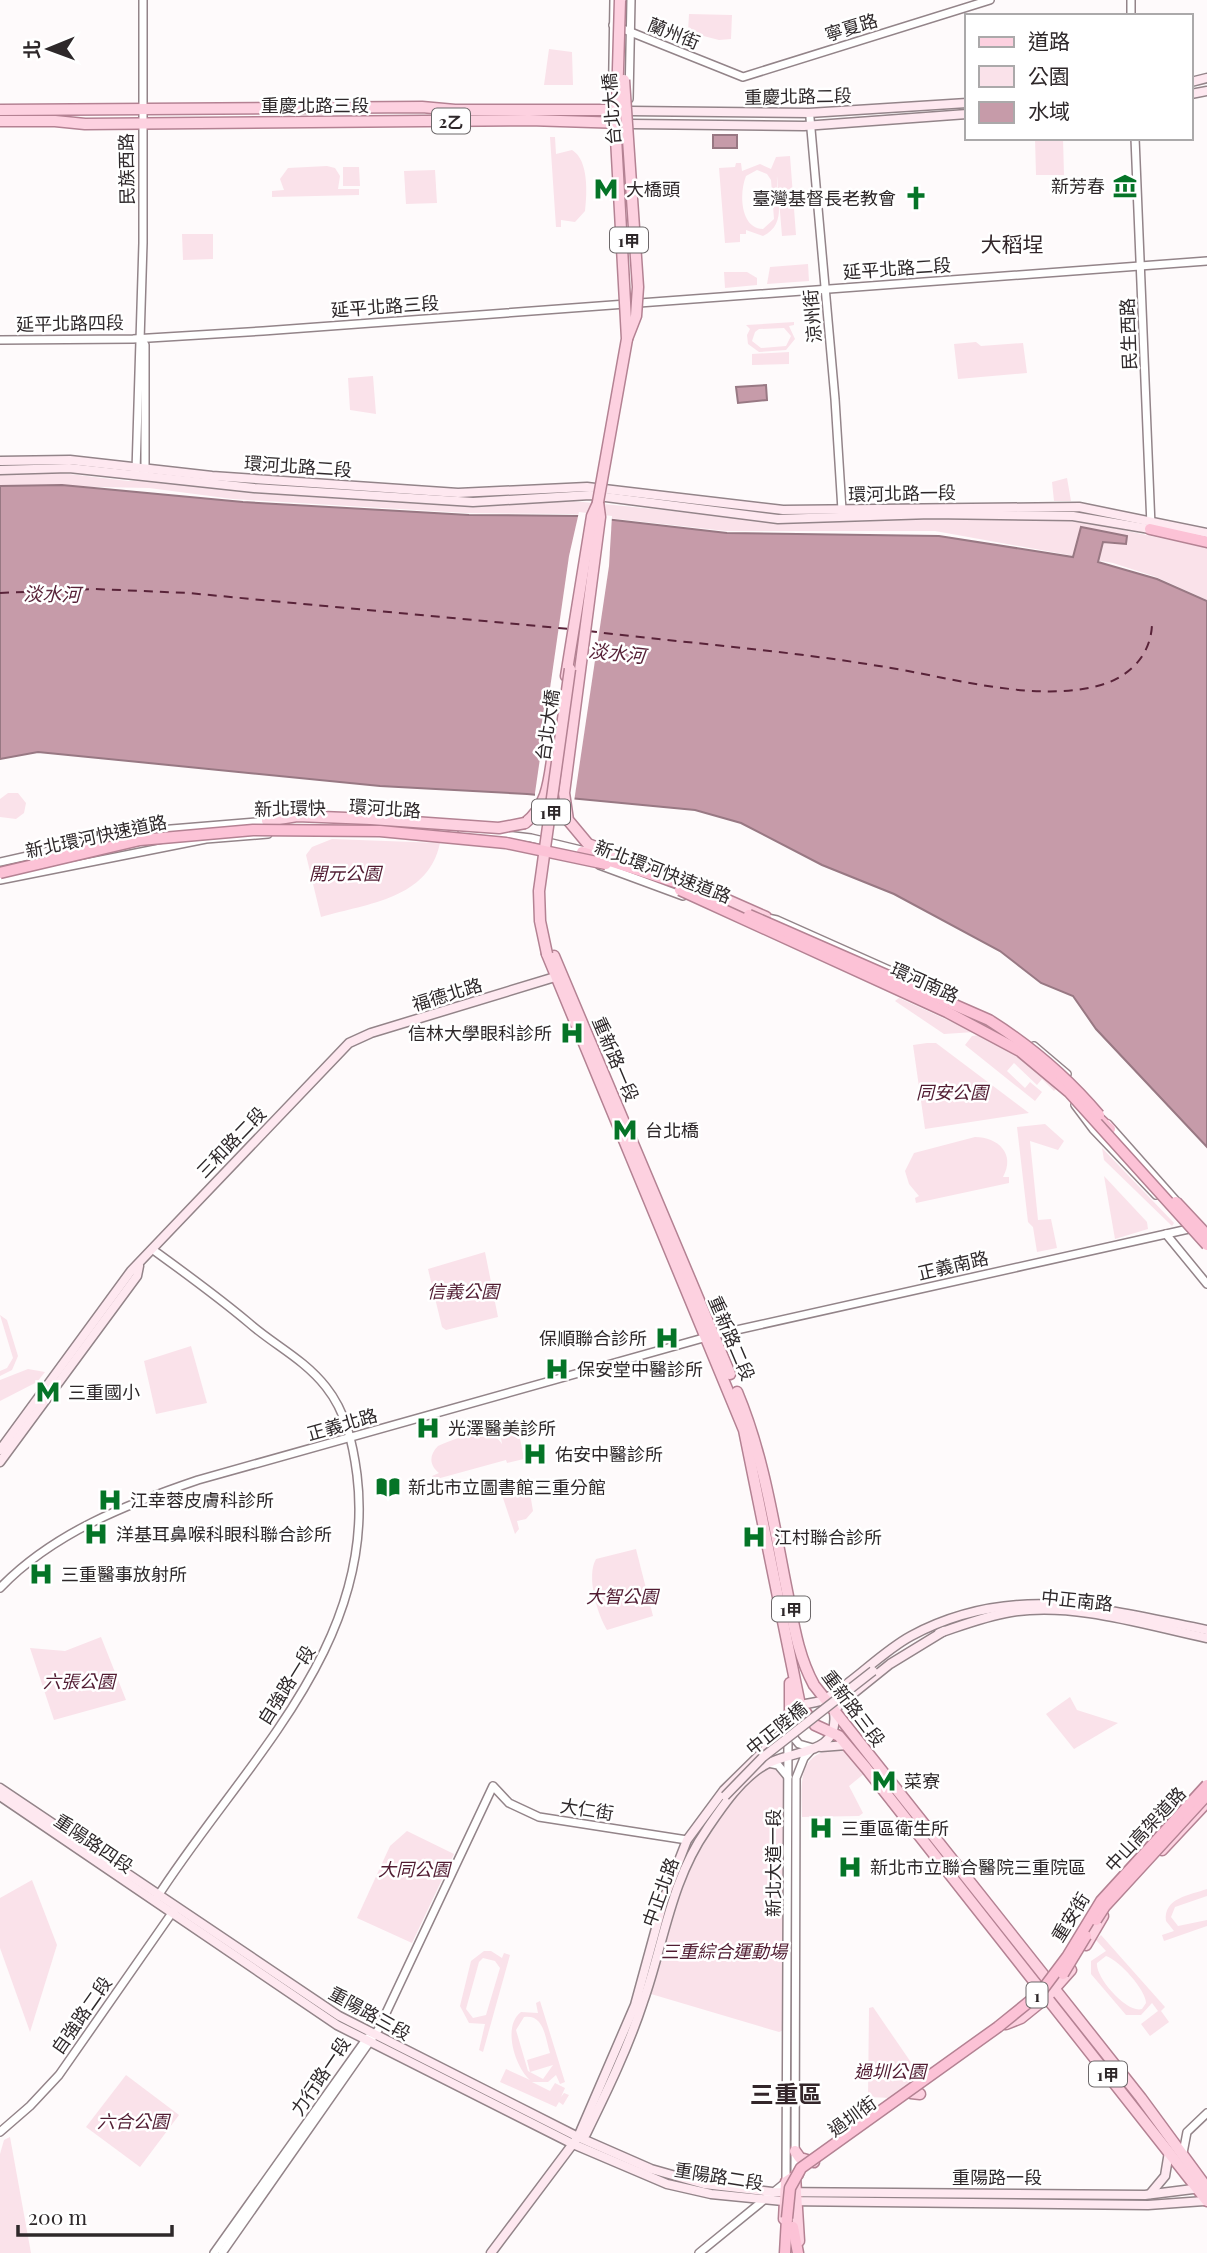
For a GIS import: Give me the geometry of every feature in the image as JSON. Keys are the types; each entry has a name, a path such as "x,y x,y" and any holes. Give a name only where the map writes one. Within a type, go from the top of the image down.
{"highway":[{"path":"1151,525 1207,542"},
{"name":"新北環快","path":"0,865 143,833 254,823 408,827 529,840 582,852"},
{"name":"新北環河快速道路","path":"0,873 139,840 253,830 380,831 506,843 606,864 702,900 947,1012 1020,1051 1069,1092 1207,1247"},
{"name":"新北環河快速道路","path":"582,852 681,884 973,1011 1025,1042 1061,1072 1205,1232"},
{"path":"766,917 774,926 977,1019 1017,1042 1059,1076 1110,1129"},
{"name":"中山高架道路","path":"792,2253 790,2188 801,2168 998,2027 1040,1993 1101,1901 1207,1784"},
{"name":"中山高架道路","path":"790,2222 795,2192 807,2170 1043,1998 1073,1960 1105,1906 1207,1796"}],"main road":[{"name":"台北大橋","path":"550,953 546,886 574,672 600,517 594,499 627,340 616,138 622,0"},
{"name":"重慶北路二段","path":"630,111 809,113 965,103"},
{"path":"612,109 621,123 630,111"},
{"name":"重慶北路三段","path":"0,110 630,111"},
{"name":"重慶北路二段","path":"621,123 811,122 965,114"},
{"name":"重慶北路三段","path":"0,121 85,124 621,123"},
{"name":"1甲","path":"621,123 632,288 627,340"},
{"name":"環河北路二段","path":"0,461 70,460 254,488 473,502 594,499"},
{"name":"環河北路二段","path":"0,470 69,468 458,493 595,487"},
{"name":"環河北路一段","path":"595,487 764,509 1079,507 1151,525"},
{"name":"環河北路一段","path":"594,499 778,519 930,514 1073,516 1207,533"},
{"path":"267,821 297,816 499,828 517,826 531,818 539,809 548,788 564,689 574,672"},
{"path":"574,672 579,691 564,793 565,811 572,827 588,844 600,850 766,917"},
{"name":"重新路一段","path":"550,953 555,977 645,1180"},
{"name":"重新路一段","path":"550,953 645,1180"},
{"name":"福德北路","path":"349,1044 371,1033 555,977"},
{"name":"三和路二段","path":"0,1450 131,1271 139,1266 152,1249 349,1044"},
{"name":"重新路二段","path":"645,1180 751,1428 767,1514"},
{"name":"三和路二段","path":"0,1462 137,1276 139,1266"},
{"name":"重新路三段","path":"767,1514 789,1658 800,1705 815,1725 834,1733 847,1745 1048,1989"},
{"name":"重新路三段","path":"767,1514 801,1656 824,1700 1048,1989"},
{"name":"中正南路","path":"824,1700 888,1650 944,1620 998,1605 1052,1602 1207,1630"},
{"name":"中正南路","path":"917,1641 1010,1612 1040,1610 1092,1615 1207,1638"},
{"name":"中正南路","path":"917,1641 944,1620"},
{"name":"中正南路","path":"834,1713 843,1702 890,1664 944,1631"},
{"name":"中正陸橋","path":"701,1828 725,1796 763,1757 873,1671 917,1641"},
{"path":"789,1658 789,1720"},
{"path":"800,1705 824,1700"},
{"name":"中正北路","path":"684,1858 687,1840 723,1790 782,1735 800,1705"},
{"path":"834,1713 834,1733"},
{"name":"中正北路","path":"684,1858 729,1800 768,1763 816,1748 834,1733"},
{"path":"816,1748 847,1745"},
{"name":"重安街","path":"1048,1989 1099,1899 1207,1779"},
{"name":"重陽路四段","path":"0,1788 159,1894"},
{"name":"重陽路四段","path":"0,1796 171,1914"},
{"name":"重安街","path":"1048,1989 1074,1965 1108,1908 1207,1802"},
{"name":"中正北路","path":"491,2253 576,2141 635,2005 664,1899 701,1828"},
{"name":"重陽路三段","path":"159,1894 369,2039"},
{"name":"重陽路三段","path":"171,1914 285,1992 369,2039 576,2141"},
{"name":"1甲","path":"1048,1989 1183,2154 1197,2173 1206,2203"},
{"name":"1甲","path":"1048,1989 1169,2152 1203,2188"},
{"name":"過圳街","path":"792,2187 815,2162 1015,2019 1021,2018 1048,1989"},
{"name":"重陽路二段","path":"576,2141 683,2180 772,2192 792,2187"},
{"name":"重陽路二段","path":"576,2141 667,2184 711,2194 763,2200 792,2187"},
{"path":"795,2151 800,2158 815,2162"},
{"path":"1150,2194 1165,2176 1169,2152"},
{"name":"重陽路一段","path":"792,2187 1150,2194 1203,2188"},
{"name":"重陽路一段","path":"792,2187 1148,2205 1206,2203"},
{"name":"新北大道一段","path":"792,2187 792,2253"},
{"name":"新北大道一段","path":"792,2187 792,2253"}],"street":[{"name":"民族西路","path":"140,472 142,0"},
{"path":"612,109 614,0"},
{"path":"630,111 631,0"},
{"name":"寧夏路","path":"723,70 743,77 990,0"},
{"name":"蘭州街","path":"614,25 723,70"},
{"name":"涼州街","path":"811,122 842,510"},
{"path":"621,123 642,302"},
{"path":"621,123 621,304"},
{"name":"民生西路","path":"1135,140 1151,525"},
{"name":"延平北路二段","path":"631,303 1207,261"},
{"name":"延平北路三段","path":"141,338 631,303"},
{"name":"延平北路四段","path":"0,340 141,338"},
{"name":"環河北路","path":"0,865 145,832 267,821 353,821 410,825 561,844"},
{"name":"環河南路","path":"0,880 206,839 296,833 444,839 515,845 559,854 669,890 747,927 761,928 968,1019 1011,1046 1063,1088 1093,1129 1207,1247"},
{"name":"環河南路","path":"561,844 657,873 757,917 766,917 974,1009 1015,1032 1069,1076 1136,1157 1205,1232"},
{"name":"正義南路","path":"710,1336 1188,1229 1205,1232"},
{"path":"1166,1234 1207,1284"},
{"name":"自強路一段","path":"152,1249 200,1282 313,1372 340,1408 351,1438 358,1483 359,1527 355,1564 340,1618 326,1652 302,1694 154,1903"},
{"name":"正義北路","path":"0,1588 63,1539 140,1499 710,1336"},
{"path":"789,1720 793,1739 816,1748"},
{"name":"新北大道一段","path":"789,1720 792,2187"},
{"name":"新北大道一段","path":"792,2187 795,2151 796,1778 804,1758 816,1748"},
{"path":"768,1763 778,1765 789,1778"},
{"name":"大仁街","path":"369,2039 493,1786 509,1803 539,1817 687,1840"},
{"name":"自強路二段","path":"0,2132 30,2106 59,2075 176,1906"},
{"name":"力行路一段","path":"215,2253 369,2039"},
{"name":"力行路一段","path":"222,2253 369,2039"},
{"path":"1166,2132 1176,2135 1187,2132 1207,2113"},
{"path":"1183,2154 1187,2132"},
{"path":"699,2253 772,2192"}],"green space":[{"path":"689,14 732,15 731,39 719,40 688,32"},
{"path":"549,49 572,52 573,85 544,85"},
{"path":"550,137 555,137 556,154 572,150 578,155 586,178 585,211 575,222 561,220 561,227 556,227"},
{"path":"1035,140 1063,140 1064,175 1036,175"},
{"path":"790,156 796,235 782,236 777,176 779,210 776,225 763,236 746,230 746,234 740,234 740,242 725,243 719,168 735,167 736,163 741,163 742,171 760,164 771,169 776,157","holes":["757,170 767,174 771,180 774,219 763,229 755,227 746,216 742,191 746,176"]},
{"path":"343,167 359,167 360,186 343,186"},
{"path":"288,168 335,168 340,176 338,189 359,189 359,195 272,197 272,191 284,190 280,179"},
{"path":"435,170 437,203 406,204 404,171"},
{"path":"182,234 213,234 213,259 183,260"},
{"path":"808,264 809,281 767,284 770,267"},
{"path":"724,272 747,272 757,278 757,285 725,288"},
{"path":"794,322 794,325 789,326 795,339 786,350 759,352 748,344 747,335 750,329 746,325","holes":["784,328 791,336 786,346 761,348 752,341 759,329"]},
{"path":"976,342 981,346 1023,343 1027,373 958,379 954,344"},
{"path":"789,352 789,364 752,365 752,354"},
{"path":"373,376 376,414 350,410 348,378"},
{"path":"53,472 128,481 152,480 471,503 573,501 776,521 1062,517 1207,548 1207,600 1156,577 1113,563 935,531 726,531 572,514 466,513 233,499 149,488 0,485 0,474"},
{"path":"1067,478 1071,501 1054,501 1052,482"},
{"path":"8,793 18,793 26,803 24,813 16,819 0,817 0,799"},
{"name":"開元公園","path":"332,839 440,843 433,862 423,876 410,887 377,902 321,917 306,855 312,847"},
{"path":"899,998 974,1032 944,1034 895,1001"},
{"path":"989,1034 1058,1087 1054,1091 1042,1079 1037,1085 1014,1063 1007,1071 1025,1088 1030,1082 1042,1092 1035,1101 965,1045 972,1036"},
{"name":"同安公園","path":"936,1043 1029,1113 925,1129 913,1045"},
{"path":"1045,1124 1064,1141 1058,1150 1030,1141 1038,1220 1051,1219 1057,1248 1037,1252 1033,1227 1028,1222 1017,1127"},
{"path":"975,1137 991,1140 1002,1148 1007,1161 1003,1177 1009,1177 1009,1183 916,1203 915,1198 919,1196 909,1184 905,1171 914,1153"},
{"path":"1102,1148 1174,1223 1172,1226 1104,1160"},
{"path":"1104,1176 1147,1222 1148,1229 1115,1239"},
{"name":"信義公園","path":"485,1252 498,1317 446,1330 442,1327 428,1269"},
{"path":"0,1315 7,1320 18,1356 12,1370 0,1376 0,1371 7,1368 13,1358"},
{"path":"191,1346 207,1403 156,1414 144,1361"},
{"path":"28,1369 45,1372 37,1382 0,1401 0,1380"},
{"path":"517,1423 524,1459 507,1463 506,1460 433,1480 432,1476 439,1473 431,1460 438,1446 472,1434 489,1435 502,1444 501,1438 491,1431"},
{"path":"528,1481 533,1511 526,1519 517,1521 519,1529 515,1534 500,1489 517,1488 517,1484"},
{"name":"大智公園","path":"636,1549 653,1616 607,1630 594,1595 593,1566 596,1559"},
{"name":"六張公園","path":"101,1637 126,1700 54,1720 30,1648 65,1651"},
{"path":"1070,1697 1077,1710 1118,1723 1074,1749 1046,1714"},
{"path":"846,1747 865,1773 849,1786 863,1813 859,1816 802,1817 803,1778 810,1760 818,1754"},
{"name":"三重綜合運動場","path":"768,1767 777,1767 784,1775 785,1785 784,2030 779,2032 651,1994 674,1911 695,1859 725,1810 761,1771"},
{"name":"大同公園","path":"407,1831 454,1854 412,1943 357,1918 390,1846"},
{"path":"32,1880 57,1945 30,2032 0,1948 0,1898"},
{"path":"1207,1889 1207,1896 1175,1907 1171,1917 1178,1926 1207,1920 1207,1926 1164,1941 1162,1935 1174,1931 1166,1921 1166,1913 1173,1902"},
{"path":"1101,1935 1165,2007 1161,2011 1169,2022 1150,2036 1141,2024 1158,2011 1152,2003 1141,2015 1126,2015 1091,1974 1091,1961 1106,1951 1096,1940","holes":["1106,1956 1131,1976 1142,1991 1146,2003 1142,2009 1128,2006 1113,1993 1101,1977 1097,1963"]},
{"path":"484,1951 491,1951 502,1958 504,1953 510,1955 483,2052 479,2050 485,2024 469,2023 460,2006 471,1961","holes":["483,1958 495,1961 500,1968 486,2015 473,2018 466,2009 479,1962"]},
{"path":"540,2001 565,2082 560,2084 556,2075 548,2082 532,2082 550,2091 555,2083 565,2088 561,2097 564,2093 569,2095 563,2105 559,2102 556,2107 500,2082 506,2069 530,2080 516,2056 512,2027 521,2012 538,2013 536,2003","holes":["524,2017 531,2017 543,2028 550,2053 527,2060 530,2072 553,2065 543,2079 528,2071 516,2030"]},
{"name":"過圳公園","path":"873,2007 921,2077 891,2098 868,2097 869,2008"},
{"name":"六合公園","path":"126,2075 179,2115 140,2167 86,2127"},
{"path":"10,2137 31,2253 0,2253 0,2154 4,2140"}],"water":[{"path":"713,135 737,135 737,148 713,148"},
{"path":"766,385 767,400 738,403 736,387"},
{"name":"淡水河","path":"62,485 243,502 469,515 579,516 727,533 939,536 1073,557 1081,527 1127,536 1126,544 1103,542 1098,562 1157,579 1207,601 1207,1147 1096,1029 1073,996 1041,983 1000,951 894,894 822,865 741,823 695,810 527,794 380,786 38,752 0,759 0,486"}],"pier":[{"path":"579,512 612,516 609,566 574,802 535,798 535,793 569,556"}],"ferry route":[{"path":"0,593 95,589 188,593 569,629"},
{"path":"588,631 807,655 990,686 1048,691 1101,685 1122,676 1139,661 1144,652 1149,642 1152,620"}],"place":[{"name":"新芳春","path":"1125,186"},
{"name":"大橋頭","path":"606,189"},
{"name":"臺灣基督長老教會","path":"916,198"},
{"name":"信林大學眼科診所","path":"572,1033"},
{"name":"台北橋","path":"625,1130"},
{"name":"保順聯合診所","path":"667,1338"},
{"name":"保安堂中醫診所","path":"557,1369"},
{"name":"三重國小","path":"48,1392"},
{"name":"光澤醫美診所","path":"428,1428"},
{"name":"佑安中醫診所","path":"535,1454"},
{"name":"新北市立圖書館三重分館","path":"388,1487"},
{"name":"江幸蓉皮膚科診所","path":"110,1500"},
{"name":"洋基耳鼻喉科眼科聯合診所","path":"96,1534"},
{"name":"江村聯合診所","path":"754,1537"},
{"name":"三重醫事放射所","path":"41,1574"},
{"name":"菜寮","path":"884,1781"},
{"name":"三重區衛生所","path":"821,1828"},
{"name":"新北市立聯合醫院三重院區","path":"850,1867"}],"district":[{"name":"大稻埕","path":"1012,243"},
{"name":"三重區","path":"786,2093"}]}
